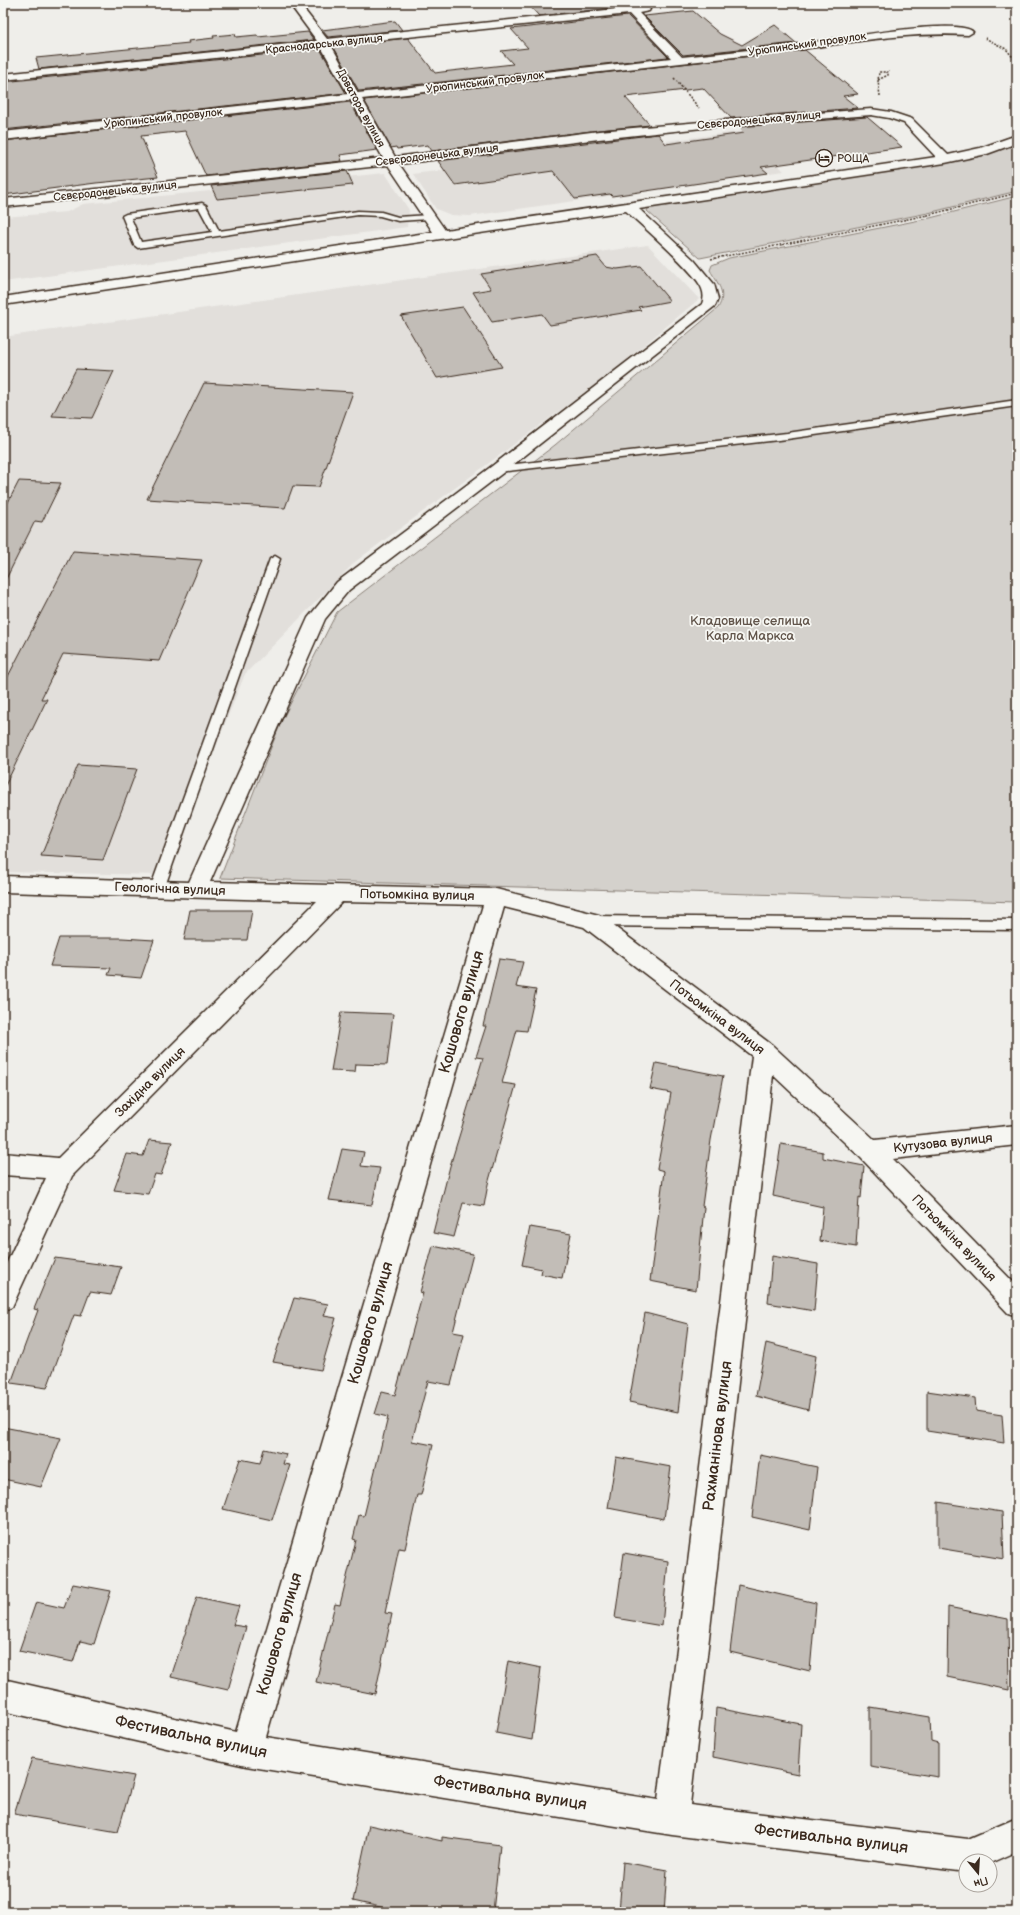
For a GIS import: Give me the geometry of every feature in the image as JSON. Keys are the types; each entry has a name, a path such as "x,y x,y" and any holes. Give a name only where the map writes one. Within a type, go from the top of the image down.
{"street":[{"name":"Доватора вулиця","path":"294,3 325,44 391,160 441,234"},
{"name":"Краснодарська вулиця","path":"3,77 645,9"},
{"path":"631,10 679,60"},
{"name":"Урюпинський провулок","path":"3,136 815,45 865,36 899,32 968,32"},
{"path":"876,112 908,121 945,159"},
{"name":"Сєвєродонецька вулиця","path":"3,204 712,124 876,112"},
{"path":"3,301 945,159 983,151 1017,139"},
{"path":"196,890 317,618 343,586 382,555 498,469 708,306 711,299 709,287 689,263 628,206"},
{"name":"Геологічна вулиця","path":"3,884 338,893"},
{"name":"Потьомкіна вулиця","path":"338,893 496,897 591,921 764,1052 870,1151 1017,1304"},
{"name":"Західна вулиця","path":"3,1299 63,1169 338,893"},
{"name":"Кошового вулиця","path":"246,1750 496,897"},
{"name":"Рахманінова вулиця","path":"672,1819 764,1052"},
{"name":"Кутузова вулиця","path":"870,1151 1017,1135"},
{"path":"3,1164 63,1169"},
{"name":"Фестивальна вулиця","path":"3,1696 246,1750 672,1819 969,1856 1017,1834"}],"lane":[{"path":"217,234 202,205 126,216 138,245 217,234 370,212 398,219 429,217"},
{"path":"498,469 786,436 1017,403"},
{"path":"158,889 275,559"},
{"path":"591,921 1017,925"}],"path":[{"path":"968,32 989,39 1006,49 1017,62"},
{"path":"660,62 712,124"},
{"path":"876,112 878,80 879,72 888,72 888,75 878,80"},
{"path":"689,263 928,215 1017,193"}],"shaded area":[{"path":"743,131 784,171 470,216 451,215 436,209 413,174"},
{"path":"385,173 409,210 407,227 3,282 3,217 67,212 83,204"},
{"path":"648,245 699,299 611,373 356,561 245,674 164,875 3,872 3,337"}],"green space":[{"path":"1017,143 1017,191 928,213 700,258 647,211 649,207 948,162"},
{"name":"Кладовище селища Карла Маркса","path":"1017,196 1017,902 220,878 281,722 337,612 555,445 718,308 721,303 722,293 710,270 712,265 729,258 930,218"}],"building":[{"path":"527,3 618,3 623,7 539,16"},
{"path":"693,11 720,34 742,45 775,25 796,43 683,55 644,16"},
{"path":"628,16 668,57 359,91 333,46 408,38 435,73 513,64 501,51 528,48 511,29"},
{"path":"395,21 402,30 328,37 322,30"},
{"path":"308,32 314,40 39,69 36,58 189,43 188,41 214,38 213,36 235,34 236,37 257,35 258,37"},
{"path":"320,49 346,93 3,130 3,82"},
{"path":"805,50 858,94 843,96 858,108 731,118 703,88 625,97 650,125 432,151 428,145 397,149 396,147 391,148 364,100"},
{"path":"350,102 377,150 340,155 342,161 206,176 185,131 141,136 158,177 3,195 3,141"},
{"path":"867,117 902,147 761,167 768,173 612,196 610,194 575,199 553,171 455,185 438,161 658,134 666,144 744,133 738,127"},
{"path":"347,171 353,185 217,199 211,186"},
{"path":"597,256 606,267 617,269 641,266 670,301 638,307 641,310 550,325 542,314 492,322 473,292 491,289 481,274"},
{"path":"463,307 502,367 437,378 401,316"},
{"path":"76,369 114,371 92,418 52,416"},
{"path":"204,383 353,392 319,487 293,486 285,508 147,499"},
{"path":"19,481 61,483 42,522 35,521 3,585 3,512"},
{"path":"73,551 202,560 159,661 63,654 41,699 47,699 3,790 3,686"},
{"path":"78,765 137,769 103,860 41,856"},
{"path":"190,910 252,910 247,940 184,940"},
{"path":"59,938 122,938 154,940 141,978 108,975 111,968 50,966"},
{"path":"499,959 523,962 516,987 536,990 527,1031 517,1030 502,1083 516,1085 488,1184 484,1206 463,1203 454,1237 433,1233 450,1166 483,1058 476,1057 486,1026 483,1026"},
{"path":"341,1012 393,1014 387,1065 356,1064 355,1072 331,1071"},
{"path":"656,1063 723,1076 711,1140 702,1206 704,1207 696,1290 650,1281 664,1171 657,1169 671,1093 650,1089"},
{"path":"149,1140 172,1142 161,1175 155,1174 148,1194 114,1190 127,1154 143,1156"},
{"path":"781,1144 823,1152 823,1158 864,1166 861,1198 859,1197 856,1247 820,1241 823,1207 773,1196"},
{"path":"342,1149 364,1152 361,1166 380,1168 372,1205 329,1200"},
{"path":"530,1227 571,1234 562,1278 541,1274 542,1269 522,1265"},
{"path":"433,1246 473,1254 453,1332 464,1334 451,1385 428,1381 412,1441 433,1445 421,1495 417,1495 405,1549 399,1548 385,1613 392,1614 375,1694 316,1682 335,1604 340,1605 356,1540 353,1539 359,1515 364,1516 388,1417 375,1414 382,1392 395,1395 423,1293 420,1292"},
{"path":"772,1256 818,1264 814,1311 768,1303"},
{"path":"55,1258 121,1267 111,1295 90,1292 81,1316 74,1315 47,1388 11,1383 38,1310 34,1309"},
{"path":"294,1298 328,1304 324,1316 336,1318 321,1370 273,1362"},
{"path":"645,1313 688,1324 678,1412 629,1402"},
{"path":"766,1343 816,1356 808,1410 756,1396"},
{"path":"927,1391 975,1398 976,1411 1002,1415 1004,1443 927,1431"},
{"path":"3,1427 61,1438 41,1487 3,1479"},
{"path":"264,1449 286,1454 283,1464 290,1465 272,1520 223,1509 240,1459 260,1463"},
{"path":"760,1455 817,1467 810,1530 752,1517"},
{"path":"616,1457 671,1467 664,1519 608,1508"},
{"path":"938,1502 1002,1512 1004,1559 938,1548"},
{"path":"624,1553 668,1561 662,1626 615,1618"},
{"path":"73,1584 111,1591 94,1644 80,1641 73,1662 19,1651 36,1602 64,1608"},
{"path":"738,1585 816,1603 810,1671 730,1652"},
{"path":"197,1597 239,1606 233,1625 246,1627 228,1690 171,1677"},
{"path":"948,1607 1008,1619 1009,1690 947,1677"},
{"path":"508,1661 541,1668 532,1740 496,1733"},
{"path":"870,1707 930,1717 931,1741 938,1743 938,1777 870,1766"},
{"path":"716,1708 801,1724 798,1774 713,1757"},
{"path":"32,1758 134,1776 118,1832 14,1814"},
{"path":"369,1825 442,1841 442,1837 500,1845 493,1912 403,1912 353,1901"},
{"path":"623,1862 667,1870 664,1912 619,1912"}],"place":[{"name":"РОЩА","path":"824,158"}]}
